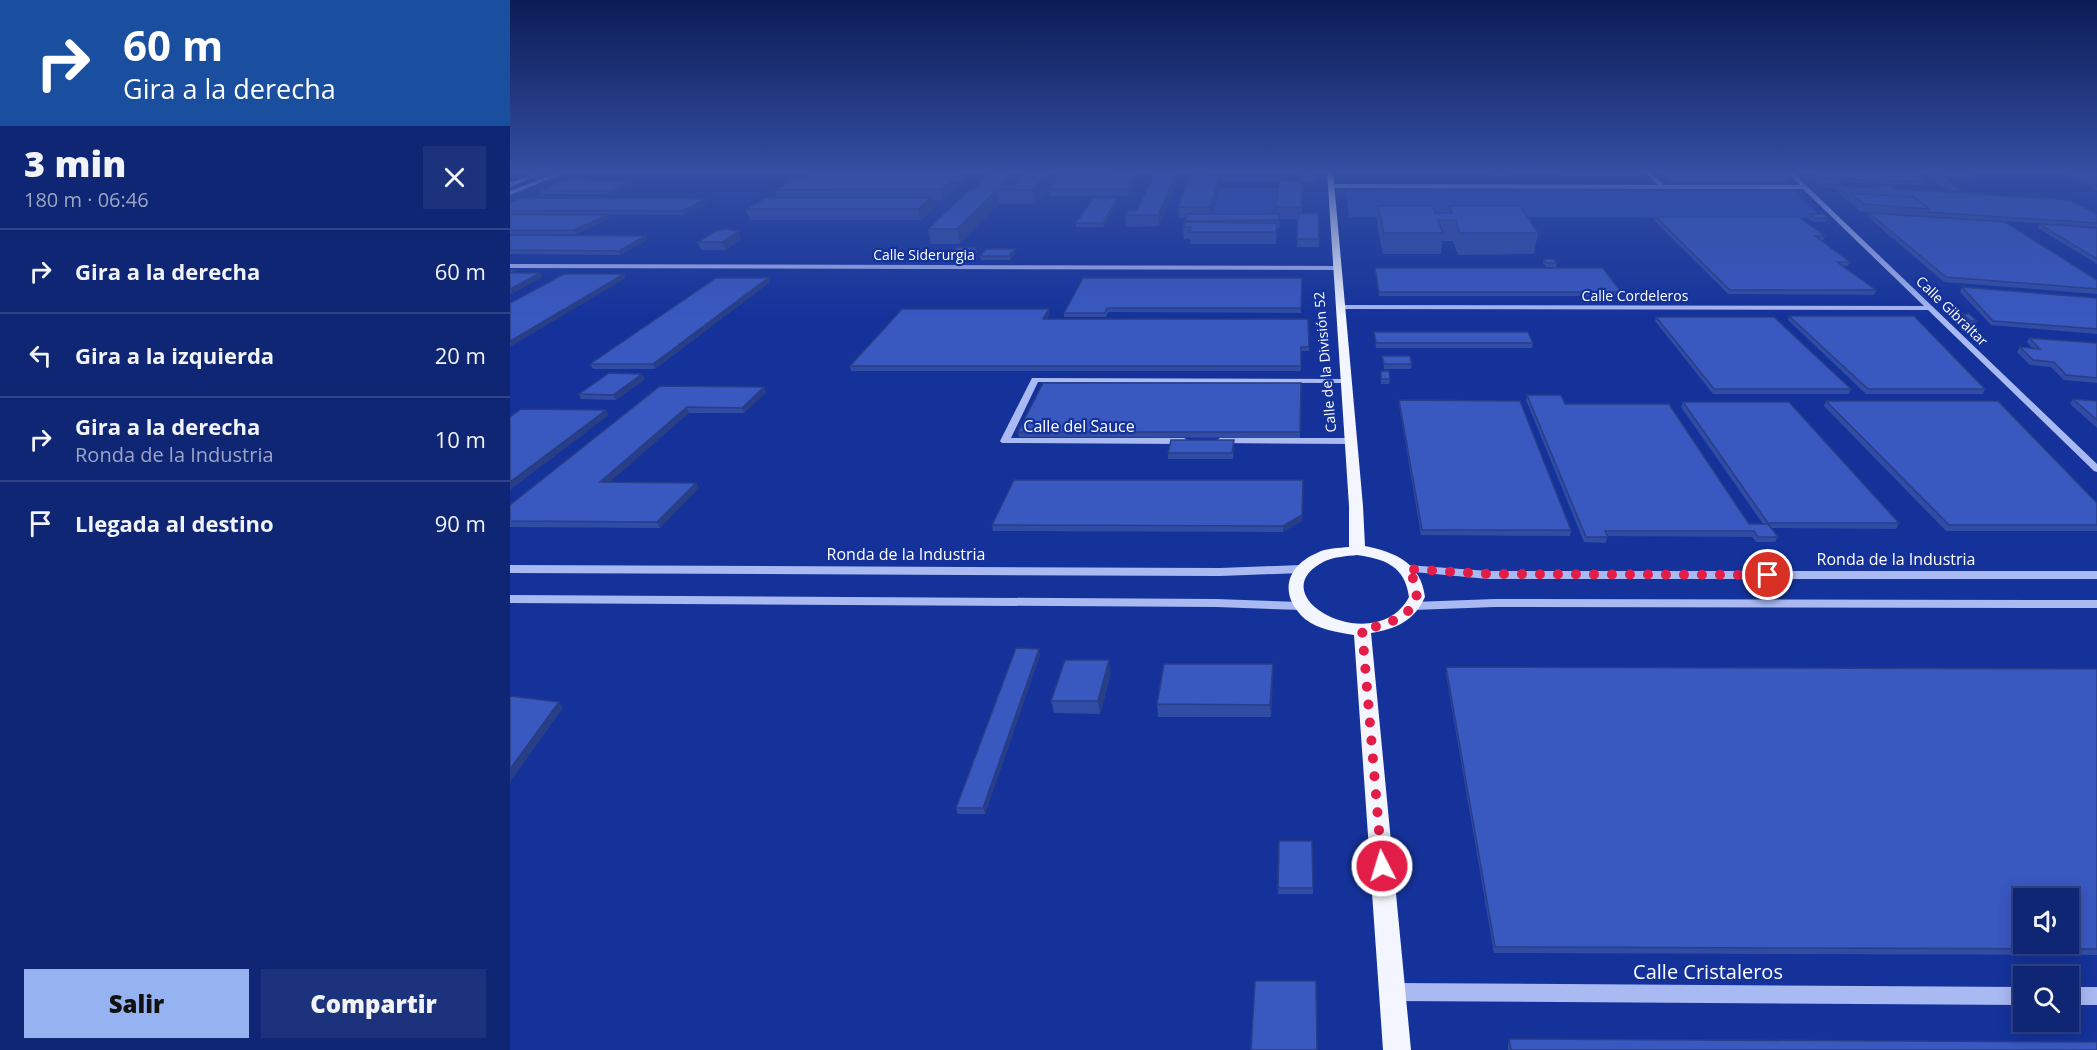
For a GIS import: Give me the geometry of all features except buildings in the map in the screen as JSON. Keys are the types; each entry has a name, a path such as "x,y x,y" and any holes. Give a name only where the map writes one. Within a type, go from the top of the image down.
{"main road":[{"name":"Calle de la División 52","path":"1334,220 1356,506 1357,550"},
{"path":"1357,550 1385,556 1407,569 1417,587 1417,597 1405,615 1393,622 1362,629 1349,629 1326,623 1301,606 1294,587 1301,569 1325,554 1357,550"},
{"path":"1362,629 1397,1050"}],"street":[{"name":"Calle Gibraltar","path":"1838,220 2097,470"},
{"name":"Calle Siderurgia","path":"510,266 1338,268"},
{"name":"Calle Cordeleros","path":"1341,307 1930,308"},
{"name":"Calle del Sauce","path":"1196,441 1005,441 1035,380 1347,381"},
{"path":"1208,441 1351,441"},
{"name":"Ronda de la Industria","path":"510,569 1196,572 1301,569"},
{"name":"Ronda de la Industria","path":"1407,569 1499,575 2097,575"},
{"path":"510,599 1204,603 1301,606"},
{"path":"1413,606 1494,603 2097,604"},
{"name":"Calle Cristaleros","path":"1392,992 2013,996"},
{"path":"2079,996 2097,996"}],"route":[{"path":"1382,866 1362,629 1393,622 1405,615 1413,606 1417,597 1417,587 1407,569 1488,574 1768,575"}]}
